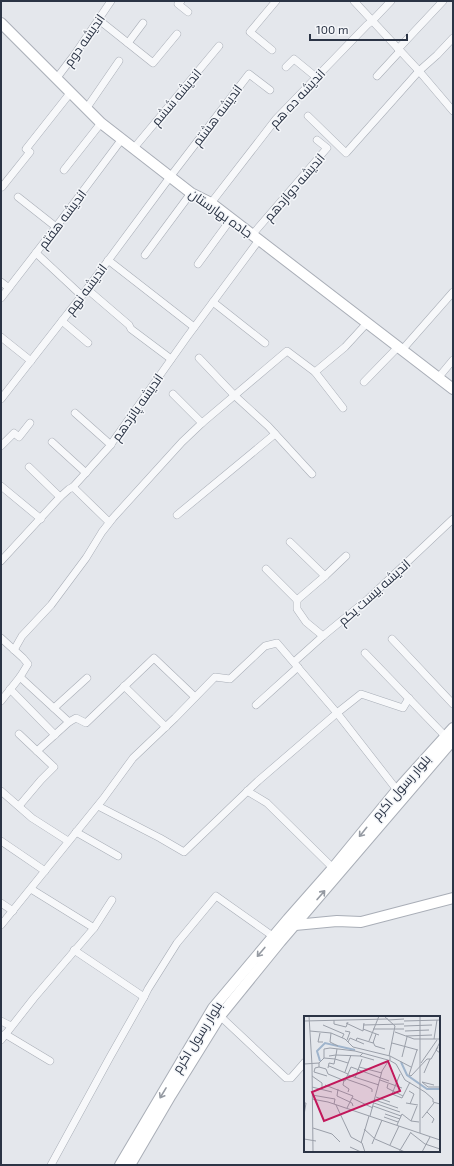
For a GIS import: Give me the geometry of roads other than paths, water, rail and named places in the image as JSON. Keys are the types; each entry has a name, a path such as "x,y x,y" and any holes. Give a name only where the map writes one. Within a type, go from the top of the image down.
{"main road":[{"name":"جاده بهارستان","path":"1,23 101,123 191,193 211,203 453,389"},
{"name":"بلوار رسول اکرم","path":"120,1165 213,1008 274,937 291,922 450,738 453,728"},
{"name":"بلوار رسول اکرم","path":"130,1165 220,1016 332,868 397,790 450,738"},
{"path":"291,922 361,922 453,898"}],"street":[{"name":"اندیشه دوم","path":"56,79 111,1"},
{"path":"181,1 178,4 188,12"},
{"path":"272,50 250,32 276,1"},
{"path":"354,1 453,111"},
{"name":"اندیشه ده هم","path":"211,203 276,119 392,1"},
{"path":"377,76 443,1"},
{"path":"99,20 153,63 176,34"},
{"path":"128,42 142,23"},
{"path":"308,116 346,153 418,71 437,55 453,38"},
{"name":"اندیشه ششم","path":"134,148 219,46"},
{"path":"286,67 294,59 316,77"},
{"path":"86,109 119,61"},
{"name":"اندیشه هشتم","path":"170,177 249,74 270,90"},
{"path":"2,187 30,152 26,149 71,92"},
{"path":"64,170 101,123"},
{"name":"اندیشه هفتم","path":"1,298 122,139"},
{"name":"اندیشه دوازدهم","path":"256,238 327,148 317,140"},
{"name":"اندیشه نهم","path":"3,394 62,321 170,177"},
{"path":"145,256 191,193"},
{"path":"18,197 56,227"},
{"path":"198,264 231,219"},
{"name":"اندیشه پانزدهم","path":"2,558 41,519 60,497 73,487 111,445 213,302 256,238"},
{"path":"36,253 81,295"},
{"path":"108,260 194,327"},
{"path":"1,282 9,288"},
{"path":"86,289 129,325 131,329 171,359"},
{"path":"364,382 400,349 453,292"},
{"path":"213,302 265,343"},
{"path":"62,321 88,343"},
{"path":"315,372 345,347 367,323"},
{"path":"1,337 31,361"},
{"path":"14,650 22,636 56,599 86,558 109,522 182,442 234,395 287,351 315,372 343,408"},
{"path":"199,358 234,395 275,434 312,474"},
{"path":"438,378 453,360"},
{"path":"174,394 202,423"},
{"path":"75,413 111,445"},
{"path":"1,446 14,433 19,436 30,423"},
{"path":"178,515 275,434"},
{"path":"52,442 86,473"},
{"path":"29,467 60,497"},
{"path":"73,487 109,522"},
{"path":"1,498 4,489 41,519"},
{"name":"اندیشه بیست یکم","path":"256,705 323,636 368,599 453,520"},
{"path":"290,542 325,576"},
{"path":"297,600 346,556"},
{"path":"266,569 297,600 297,609 306,622 323,636"},
{"path":"1,638 28,664 20,677 1,700"},
{"path":"392,639 453,704"},
{"path":"1,924 98,806 133,758 215,677 230,679 266,646 277,643 336,713 397,790"},
{"path":"365,653 450,738"},
{"path":"37,751 69,722 76,718 86,723 154,658 195,697"},
{"path":"20,677 69,722"},
{"path":"54,708 87,678"},
{"path":"124,686 166,727"},
{"path":"10,689 55,735"},
{"path":"98,806 184,852 246,791 336,713 362,694 403,708 409,698"},
{"path":"18,806 54,767 19,734"},
{"path":"1,791 32,818 68,841"},
{"path":"246,791 267,803 332,868"},
{"path":"76,832 118,856"},
{"path":"1,841 45,870"},
{"path":"31,889 94,928"},
{"path":"51,1165 148,989 177,944 216,896 274,937"},
{"path":"50,1061 3,1037 74,950 94,928 112,900"},
{"path":"1,903 13,911"},
{"path":"74,950 144,997"},
{"path":"220,1016 286,1078 292,1078 304,1063"},
{"path":"1,1021 12,1026"}]}
